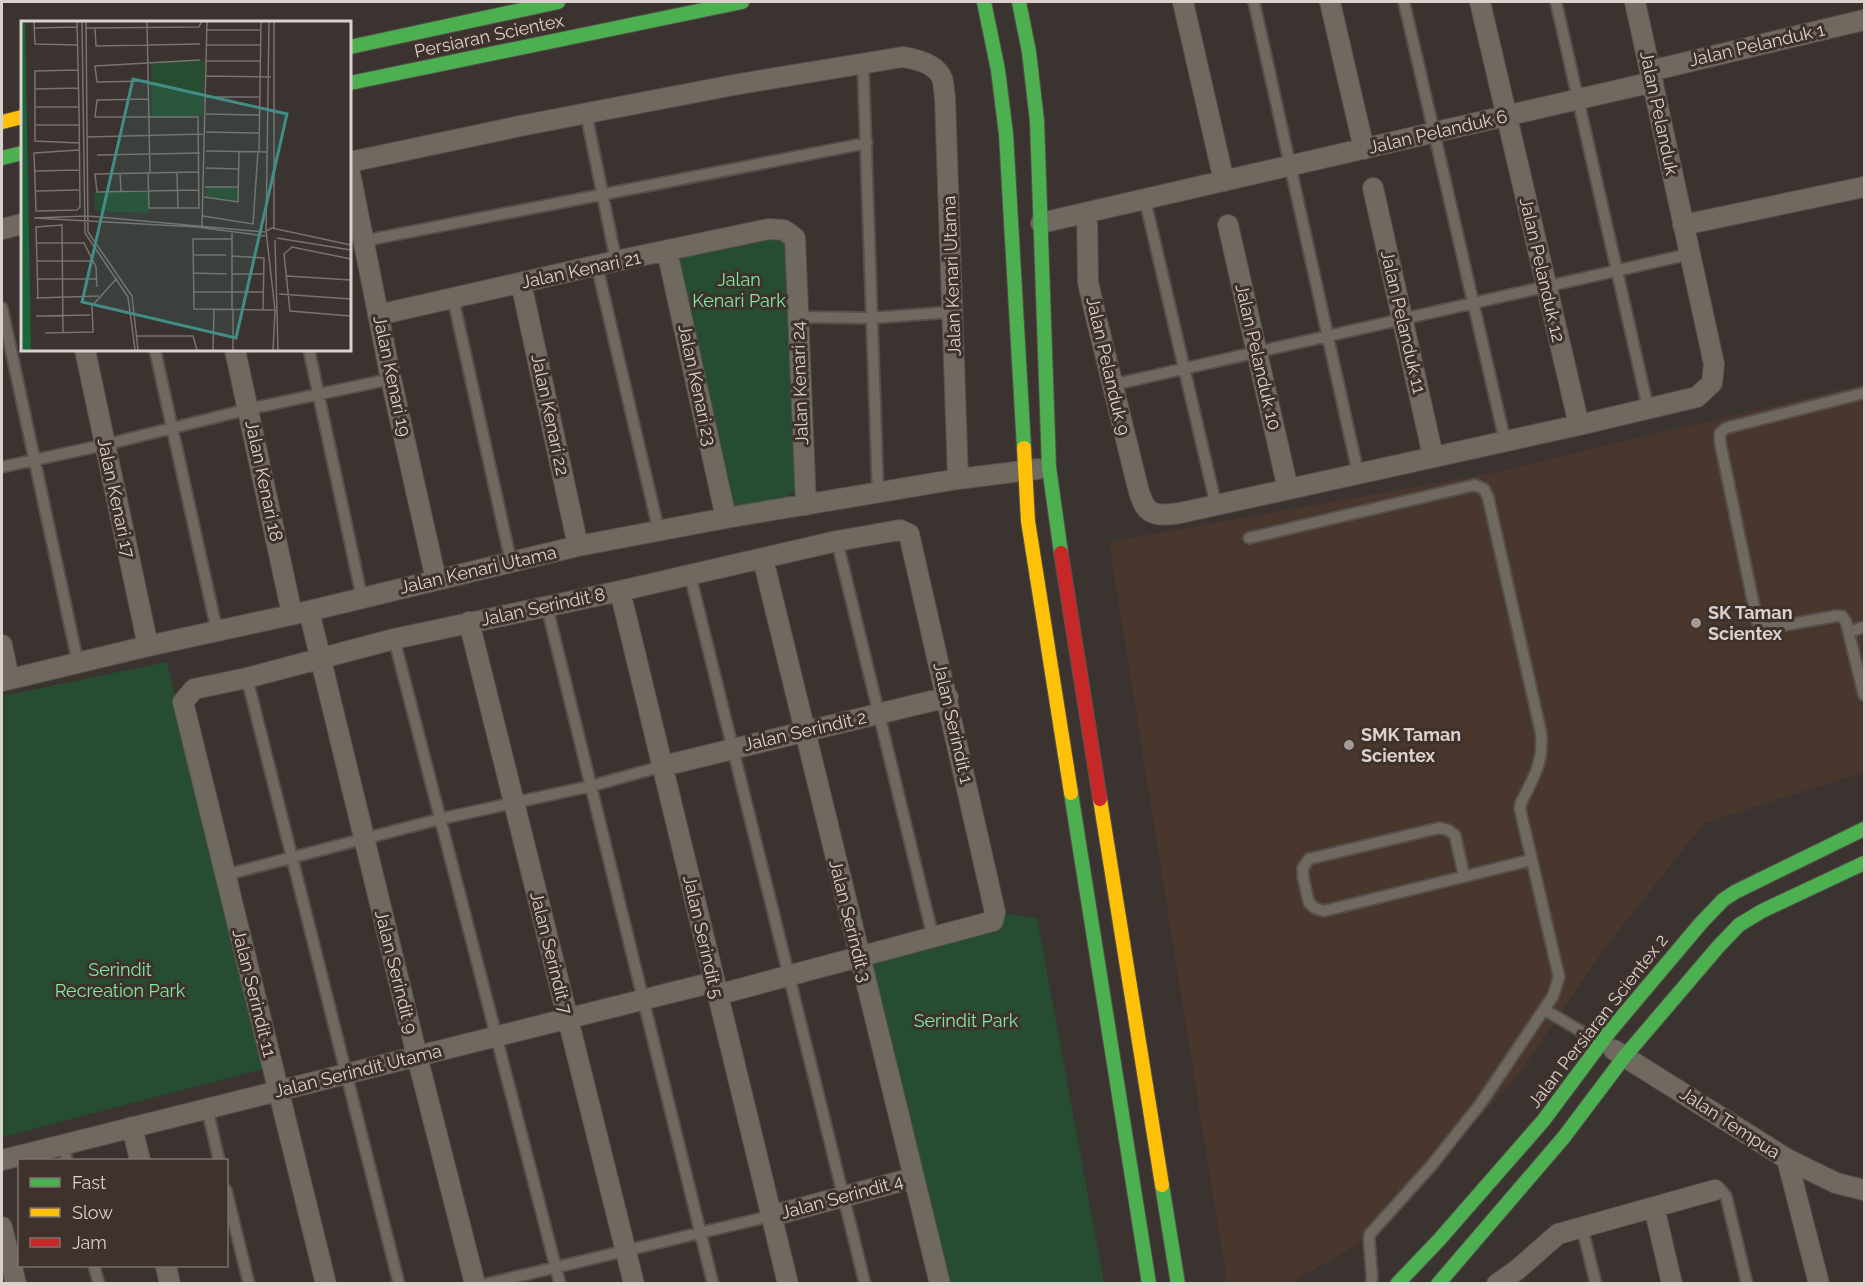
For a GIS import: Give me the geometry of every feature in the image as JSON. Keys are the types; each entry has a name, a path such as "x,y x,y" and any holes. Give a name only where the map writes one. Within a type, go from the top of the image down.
{"street":[{"name":"Persiaran Scientex","path":"351,47 558,2"},
{"name":"Persiaran Scientex","path":"351,83 742,2"},
{"path":"984,2 998,70 1006,134 1028,521 1149,1284"},
{"path":"1019,2 1035,90 1038,138 1031,230 1054,508 1178,1284"},
{"path":"1183,2 1224,182"},
{"path":"1330,2 1364,149"},
{"name":"Jalan Pelanduk 12","path":"1480,2 1579,425"},
{"name":"Jalan Pelanduk","path":"1635,2 1714,364 1712,383 1697,397 1648,408"},
{"name":"Jalan Pelanduk 1","path":"1651,76 1864,20"},
{"name":"Jalan Kenari Utama","path":"863,64 903,57 916,59 930,66 943,80 949,187 958,479"},
{"path":"351,162 586,113 739,84 863,64"},
{"name":"Jalan Pelanduk 6","path":"1031,230 1087,213 1579,99 1651,76"},
{"path":"2,122 21,117"},
{"path":"2,158 21,153"},
{"name":"Jalan Kenari 19","path":"351,177 391,379 436,580"},
{"path":"1683,225 1864,187"},
{"name":"Jalan Pelanduk 11","path":"1373,188 1433,456"},
{"name":"Jalan Pelanduk 9","path":"1087,213 1088,282 1142,505 1163,516 1216,505"},
{"path":"2,229 21,224"},
{"name":"Jalan Pelanduk 10","path":"1228,225 1288,489"},
{"name":"Jalan Kenari 21","path":"378,315 769,229 784,230"},
{"name":"Jalan Kenari 24","path":"784,230 795,238 806,505"},
{"path":"1014,278 1031,230"},
{"name":"Jalan Kenari 23","path":"668,251 726,518"},
{"name":"Jalan Kenari 22","path":"521,283 578,546"},
{"name":"Jalan Kenari 17","path":"85,351 148,646"},
{"name":"Jalan Kenari 18","path":"235,351 300,612 320,659"},
{"path":"1216,505 1648,408"},
{"name":"Jalan Kenari Utama","path":"5,680 578,546 726,518 958,479 1049,467"},
{"name":"Jalan Serindit 8","path":"183,702 194,689 247,678 394,639 620,591 837,541 900,530 909,534"},
{"name":"Jalan Serindit 1","path":"909,534 948,697 995,912"},
{"name":"Jalan Serindit 3","path":"763,559 940,1284"},
{"name":"Jalan Serindit 5","path":"620,591 788,1284"},
{"name":"Jalan Serindit 7","path":"469,622 634,1284"},
{"path":"2,645 5,680"},
{"name":"Jalan Serindit 9","path":"320,659 475,1284"},
{"name":"Jalan Serindit 2","path":"663,766 733,747 948,697"},
{"name":"Jalan Serindit 11","path":"183,702 326,1284"},
{"name":"Jalan Persiaran Scientex 2","path":"1397,1284 1439,1240 1543,1121 1610,1030 1723,900 1864,829"},
{"path":"1438,1284 1564,1137 1625,1056 1739,925 1762,911 1864,863"},
{"name":"Jalan Serindit Utama","path":"2,1160 65,1152 132,1127 644,1000 789,977 993,921 995,912"},
{"name":"Jalan Tempua","path":"1601,1043 1787,1159 1836,1183 1864,1190"},
{"path":"132,1127 140,1159"},
{"path":"1787,1159 1819,1284"},
{"name":"Jalan Serindit 4","path":"771,1216 913,1178"},
{"path":"1497,1284 1519,1277 1558,1234 1715,1190"},
{"path":"1654,1207 1672,1284"},
{"path":"2,1227 16,1284"},
{"path":"166,1267 170,1284"}],"lane":[{"path":"1254,2 1358,473"},
{"path":"1404,2 1505,441"},
{"path":"1556,2 1648,408"},
{"path":"863,64 878,493"},
{"path":"586,113 604,195 607,263 659,532"},
{"path":"363,241 867,143"},
{"path":"1145,200 1216,505"},
{"path":"1112,385 1690,254"},
{"path":"453,298 511,562"},
{"path":"2,308 78,663"},
{"path":"798,317 871,318 952,312"},
{"path":"155,351 217,631"},
{"path":"309,351 362,597"},
{"path":"2,467 391,379"},
{"path":"1864,393 1726,428 1720,433 1757,621 1761,627 1769,628 1836,615 1842,616 1846,622 1864,695"},
{"path":"1249,538 1475,485 1484,489 1488,497 1541,733 1543,750 1540,765 1520,809 1559,977 1553,996 1545,1010 1481,1102 1431,1166 1370,1233 1371,1284"},
{"path":"837,541 933,938"},
{"path":"690,575 865,1284"},
{"path":"547,607 713,1284"},
{"path":"1848,632 1864,627"},
{"path":"394,639 560,1284"},
{"path":"247,678 399,1284"},
{"path":"225,875 441,819 591,786 663,766"},
{"path":"1464,876 1455,835 1448,830 1438,828 1309,859 1303,868 1309,903 1324,911 1531,860"},
{"path":"1545,1010 1601,1043"},
{"path":"207,1108 219,1159"},
{"path":"1715,1190 1722,1191 1726,1197 1747,1284"},
{"path":"228,1198 249,1284"},
{"path":"486,1284 771,1216"},
{"path":"1582,1227 1596,1284"},
{"path":"94,1267 99,1284"}],"shaded area":[{"name":"SMK Taman Scientex","path":"1864,384 1864,772 1704,823 1605,948 1517,1077 1357,1245 1290,1283 1227,1283 1109,542 1492,473"}],"green space":[{"name":"Jalan Kenari Park","path":"784,230 792,271 795,422 791,431 800,454 798,475 794,492 771,506 732,507 680,264 681,248"},
{"name":"Serindit Recreation Park","path":"167,662 263,1069 2,1137 2,696"},
{"name":"Serindit Park","path":"995,912 1037,918 1104,1283 940,1283 859,956"}],"traffic: fast":[{"path":"351,47 558,2"},
{"path":"351,83 742,2"},
{"path":"984,2 998,70 1006,134 1024,448"},
{"path":"1019,2 1029,52 1037,121 1049,467 1061,553"},
{"path":"2,158 21,153"},
{"path":"1071,793 1149,1284"},
{"path":"1397,1284 1439,1240 1543,1121 1610,1031 1723,900 1864,829"},
{"path":"1438,1284 1564,1137 1625,1056 1739,925 1762,911 1864,863"},
{"path":"1162,1185 1178,1284"}],"traffic: slow":[{"path":"2,122 21,117"},
{"path":"1024,448 1028,521 1071,793"},
{"path":"1100,799 1162,1185"}],"traffic: jam":[{"path":"1061,553 1100,799"}],"place":[{"name":"SK Taman Scientex","path":"1696,623"},
{"name":"SMK Taman Scientex","path":"1349,745"}]}
